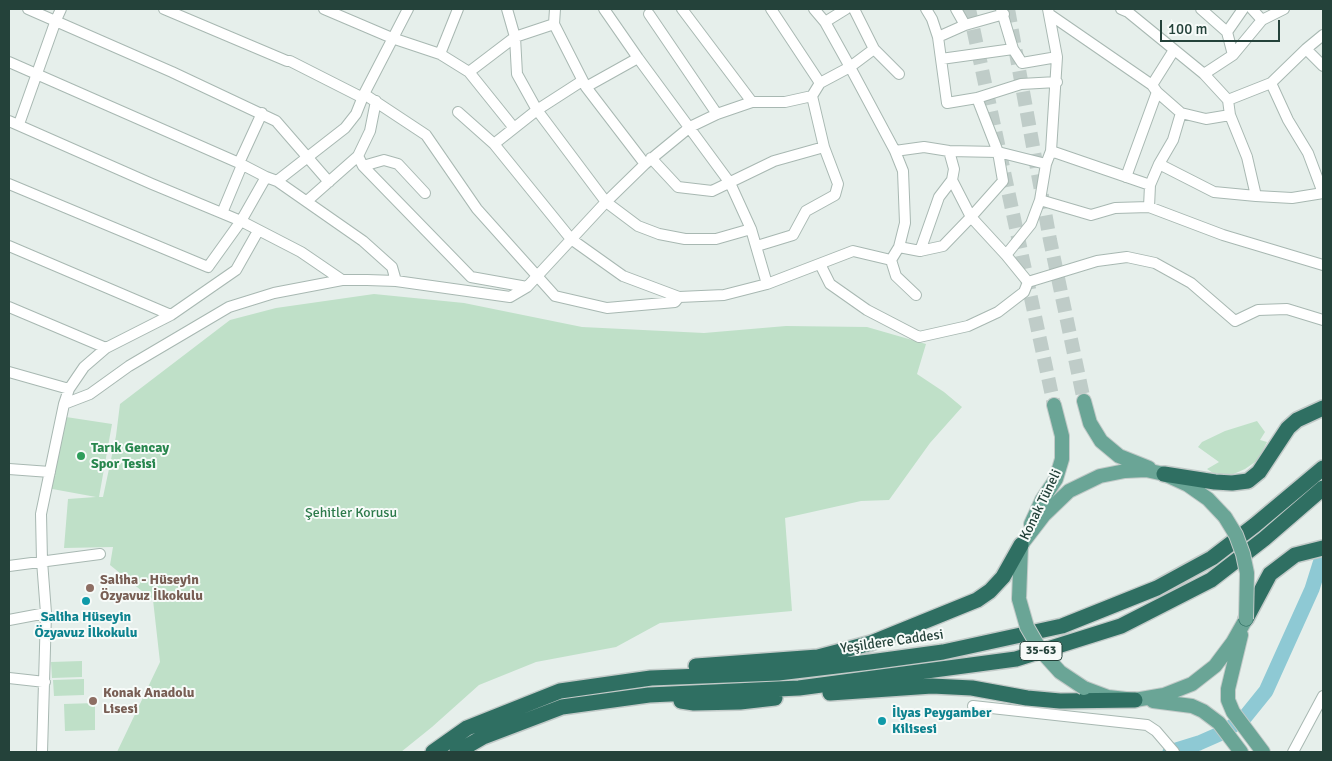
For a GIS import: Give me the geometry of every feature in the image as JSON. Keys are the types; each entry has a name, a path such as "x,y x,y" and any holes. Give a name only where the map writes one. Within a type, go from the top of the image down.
{"highway":[{"path":"1164,474 1232,484 1248,481 1259,472 1288,428 1297,420 1323,408"},
{"name":"Yeşildere Caddesi","path":"433,752 467,728 560,691 650,678 778,673 870,662 943,652 1062,626 1157,588 1212,558 1323,468"},
{"path":"457,752 483,737 562,707 649,695 799,688 1016,659 1121,626 1211,580 1264,539 1323,488"},
{"path":"560,691 668,668 818,657 871,643 977,600 990,591 1003,578 1021,546"},
{"path":"1246,619 1270,574 1295,555 1323,548"},
{"path":"649,695 694,703 740,702 932,686 972,688 1027,698 1060,701 1135,700"}],"main road":[{"path":"1084,401 1090,423 1101,440 1119,456 1188,485 1208,499 1225,517 1236,535 1244,554 1247,574 1246,619 1228,689 1228,700 1233,712 1263,752"},
{"name":"Konak Tüneli","path":"1021,546 1042,500 1056,479 1062,460 1062,436 1054,406"},
{"path":"1021,546 1044,515 1069,491 1100,476 1125,471 1146,470 1164,474"},
{"name":"35-63","path":"1021,546 1019,599 1027,626 1041,651 1060,672 1084,688 1108,697 1135,700"},
{"path":"1135,700 1164,696 1192,684 1216,666 1246,619"},
{"path":"1135,700 1192,706 1203,711 1220,723 1241,752"}],"street":[{"path":"28,9 276,121 329,182"},
{"path":"19,124 61,9"},
{"path":"164,9 290,61 376,101 426,135 477,209 555,296 607,308 675,302 679,297"},
{"path":"324,9 392,38 440,54 469,72 514,128"},
{"path":"277,181 344,128 356,114 363,96 408,9"},
{"path":"440,54 458,9"},
{"path":"507,9 515,37 517,74 537,110 606,202 638,226 659,234 685,239 716,239 751,229"},
{"path":"555,9 554,24 584,84 648,161 678,187 712,191 774,161 824,146"},
{"path":"604,9 730,182 751,229 767,284"},
{"path":"682,9 752,102"},
{"path":"814,9 824,22 850,67 903,171 905,223 899,246 891,260 896,276 916,295"},
{"path":"824,22 846,9"},
{"path":"854,9 874,49 899,74"},
{"path":"926,9 932,19 938,37 947,103 977,98 1021,84 1056,82"},
{"path":"956,9 966,25"},
{"path":"1121,9 1128,12 1204,74 1228,100 1230,115 1247,157 1256,196"},
{"path":"1202,9 1227,32 1232,55"},
{"path":"1227,32 1243,9"},
{"path":"1252,9 1262,20"},
{"path":"1204,74 1232,55 1262,20 1284,9"},
{"path":"774,10 820,83"},
{"path":"938,37 1003,12 1014,49 1022,63 1057,57"},
{"path":"1006,255 1031,224 1040,200 1046,164 1051,151 1057,57 1049,12"},
{"path":"1049,12 1155,88 1181,113 1206,119 1230,115"},
{"path":"649,14 717,114"},
{"path":"469,72 515,37 554,24"},
{"path":"1228,100 1271,83 1323,35"},
{"path":"757,246 793,235 806,211 835,195 838,184 824,146 812,96 820,83 850,67 874,49"},
{"path":"941,59 1014,49"},
{"path":"1306,49 1323,66"},
{"path":"1126,177 1155,88 1174,50"},
{"path":"494,144 537,110 584,84 638,58"},
{"path":"9,62 277,181 363,241 392,267 396,281"},
{"path":"1159,164 1214,192 1292,198 1323,193 1308,153 1288,120 1271,83"},
{"path":"64,404 90,394 129,366 229,307 274,293 342,280 396,281 510,297 527,287 606,202 648,161 690,127 717,114 752,102 785,102 812,96"},
{"path":"899,246 920,251 943,246 1003,181 998,152 977,98"},
{"path":"307,201 358,156 370,131 376,101"},
{"path":"458,112 494,144 571,240 623,276 679,297 724,295 767,284 853,251 891,260"},
{"path":"1149,207 1150,185 1159,164 1173,140 1181,113"},
{"path":"222,213 262,114"},
{"path":"9,120 143,180 241,221 301,252 342,280"},
{"path":"894,151 924,147 949,151 998,152 1046,164"},
{"path":"920,251 939,197 952,180 954,169 949,151"},
{"path":"1051,151 1150,185"},
{"path":"358,156 363,166 471,277 527,287"},
{"path":"363,166 384,160 398,164 425,193"},
{"path":"9,184 208,267 241,221 266,177"},
{"path":"952,180 971,217 1028,282"},
{"path":"1040,200 1091,215 1115,208 1149,207 1223,235 1323,265"},
{"path":"42,752 46,613 42,561 42,514 64,404 69,388 84,367 106,348 171,315 236,270 258,230"},
{"path":"9,246 171,315"},
{"path":"1028,282 1097,261 1127,257 1155,263 1191,283 1235,320 1258,310 1287,310 1323,320"},
{"path":"820,264 830,284 867,310 919,337 968,326 998,312 1024,292 1028,282"},
{"path":"9,307 106,348"},
{"path":"9,372 69,388"},
{"path":"9,470 50,472"},
{"path":"9,566 100,554"},
{"path":"9,620 46,613"},
{"path":"9,678 45,682"},
{"path":"1293,752 1323,696"},
{"path":"973,706 1147,725 1156,731 1174,752"}],"green space":[{"name":"Şehitler Korusu","path":"374,294 464,303 582,327 704,333 786,326 867,327 926,344 917,374 962,407 930,443 889,500 861,501 785,518 792,611 660,623 616,647 536,662 479,685 401,752 117,752 160,662 153,600 110,565 113,547 64,548 68,499 96,497 47,488 66,417 112,424 99,497 103,497 116,436 120,404 230,320 276,308"},
{"path":"1257,421 1265,432 1260,440 1267,442 1258,460 1245,469 1229,476 1213,473 1207,469 1219,462 1198,447 1202,442 1225,431"},
{"path":"82,661 82,677 52,678 51,662"},
{"path":"84,679 84,695 54,696 53,680"},
{"path":"95,703 95,730 65,731 64,704"}],"waterway":[{"path":"1170,752 1199,743 1224,732 1245,717 1266,691 1312,589 1323,554"}],"tunnel":[{"path":"969,9 1054,405"},
{"path":"1008,9 1050,240 1084,401"}],"place":[{"name":"Tarık Gencay Spor Tesisi","path":"81,456"},
{"name":"Saliha - Hüseyin Özyavuz İlkokulu","path":"90,588"},
{"name":"Saliha Hüseyin Özyavuz İlkokulu","path":"86,601"},
{"name":"Konak Anadolu Lisesi","path":"93,701"},
{"name":"İlyas Peygamber Kilisesi","path":"882,721"}]}
